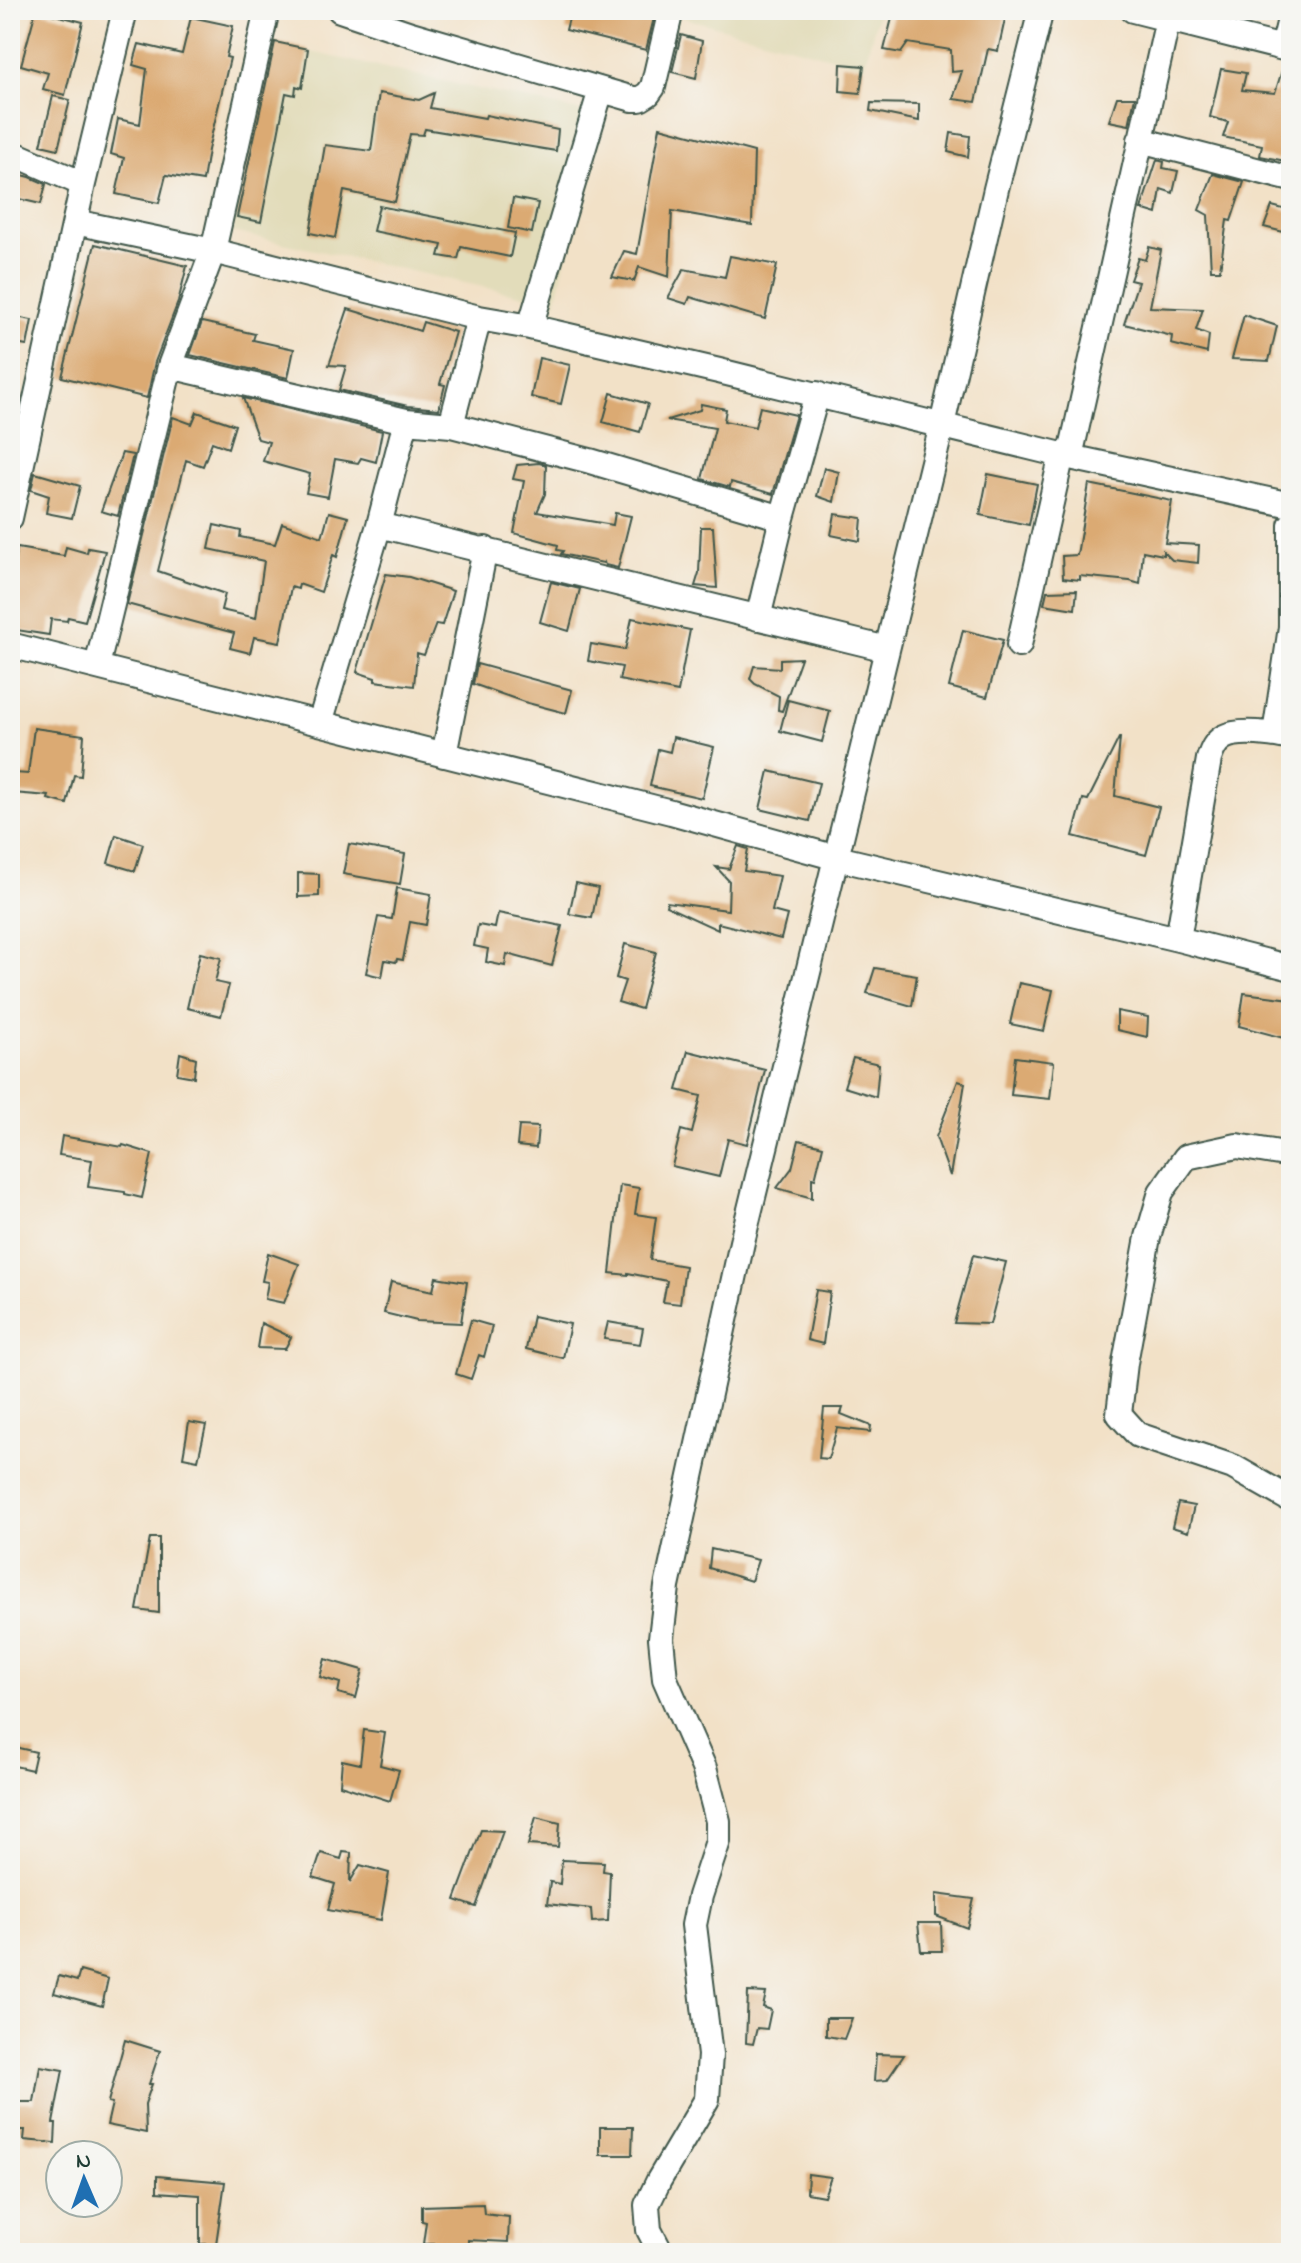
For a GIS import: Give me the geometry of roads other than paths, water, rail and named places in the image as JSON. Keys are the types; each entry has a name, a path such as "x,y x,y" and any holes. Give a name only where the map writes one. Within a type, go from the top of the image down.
{"street":[{"path":"10,515 125,10"},
{"path":"97,666 170,366 213,251 267,10"},
{"path":"340,10 633,99 640,99 653,87 671,10"},
{"path":"661,2253 649,2230 647,2205 707,2099 710,2055 694,1925 718,1841 718,1821 704,1768 665,1679 661,1638 667,1587 742,1242 1041,10"},
{"path":"1133,10 1168,14 1287,49 1291,15"},
{"path":"1019,645 1168,14"},
{"path":"530,327 601,90"},
{"path":"1140,140 1291,179"},
{"path":"10,152 83,184"},
{"path":"75,222 213,251 479,318 530,327 817,394 1066,456 1291,505"},
{"path":"451,425 479,318"},
{"path":"170,366 406,421 451,425 590,461 782,518"},
{"path":"758,618 817,394"},
{"path":"320,723 379,525 406,421"},
{"path":"379,525 887,649"},
{"path":"1178,939 1209,759 1214,746 1233,734 1283,736 1291,627 1291,525"},
{"path":"444,755 485,549"},
{"path":"10,645 671,812 837,858 1291,968"},
{"path":"1291,1155 1237,1146 1186,1157 1161,1192 1148,1237 1119,1414 1138,1435 1233,1467 1291,1500"}]}
